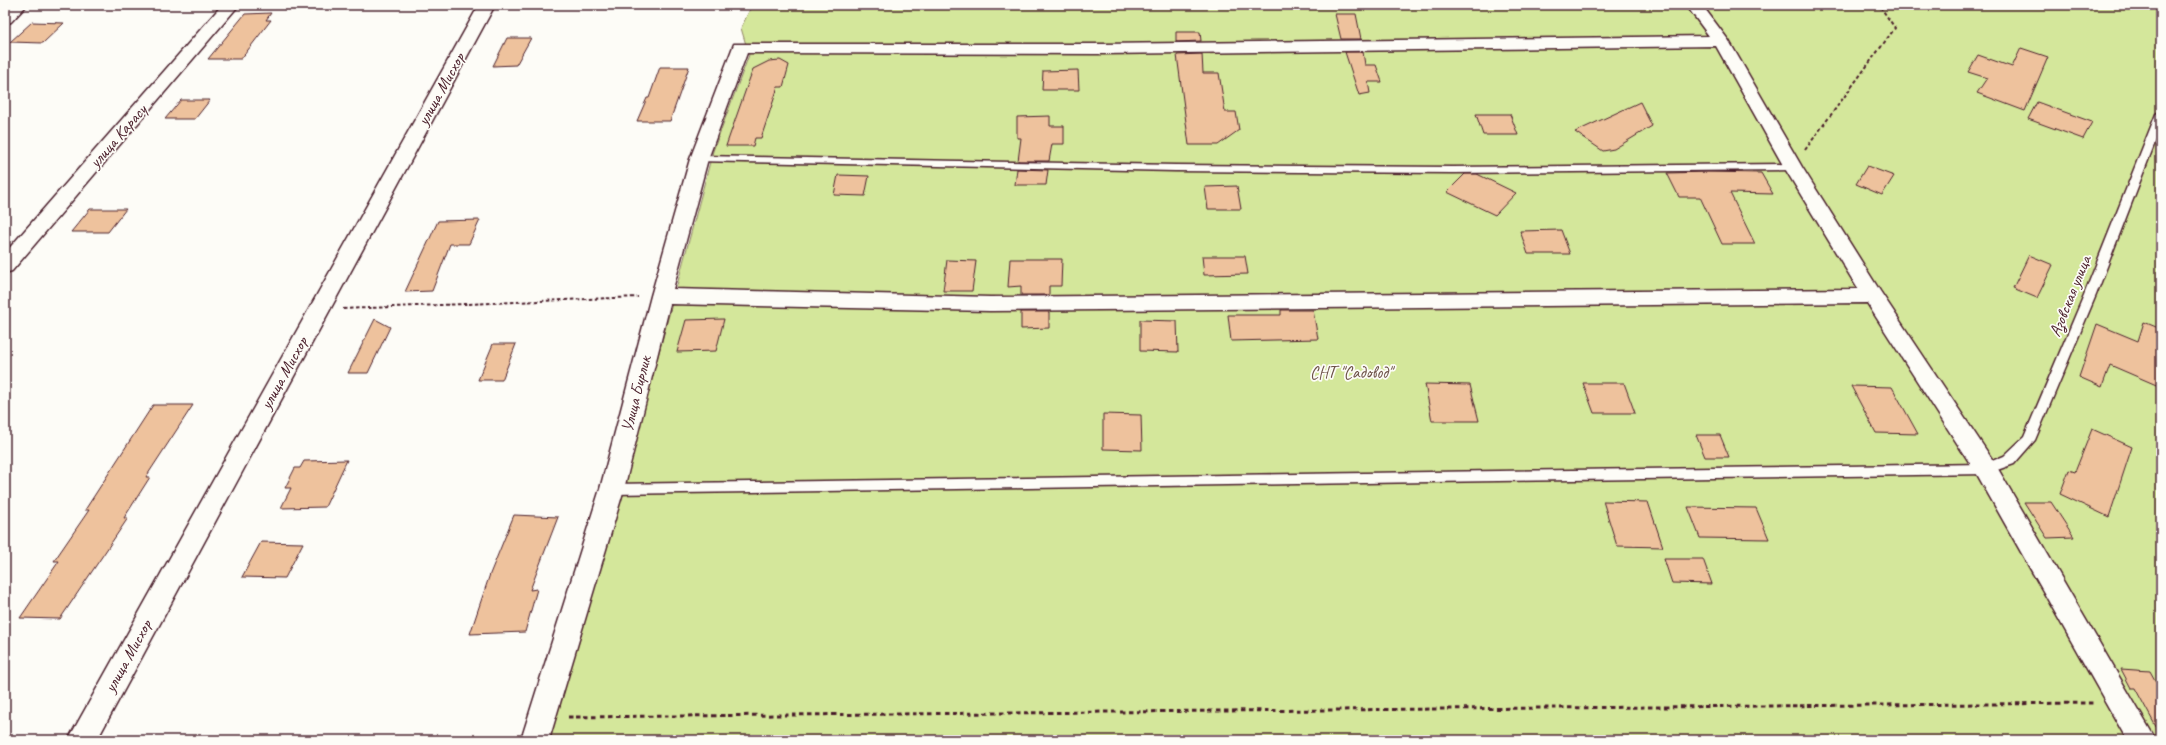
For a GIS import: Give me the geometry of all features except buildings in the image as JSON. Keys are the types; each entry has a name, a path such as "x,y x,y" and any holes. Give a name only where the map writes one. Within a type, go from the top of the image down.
{"street":[{"path":"5,19 19,5"},
{"name":"улица Карасу","path":"5,266 231,5"},
{"name":"улица Мисхор","path":"82,740 487,5"},
{"path":"1694,5 1721,42 1793,167 1873,296 1986,469 2142,740"},
{"name":"Улица Бирлик","path":"535,740 612,489 661,296 699,159 740,48 1119,49 1721,42"},
{"path":"661,296 990,304 1873,296"}],"lane":[{"name":"Азовская улица","path":"1986,469 2009,460 2029,440 2090,295 2161,114"},
{"path":"699,159 1175,168 1453,170 1793,167"},
{"path":"612,489 1986,469"}],"path":[{"path":"1793,167 1895,28 1879,5"},
{"path":"319,310 661,296"},
{"path":"542,717 2122,703"}],"green space":[{"name":"СНТ \"Садовод\"","path":"752,5 2161,5 2161,740 541,740 625,479 713,151 749,55 741,28"}]}
